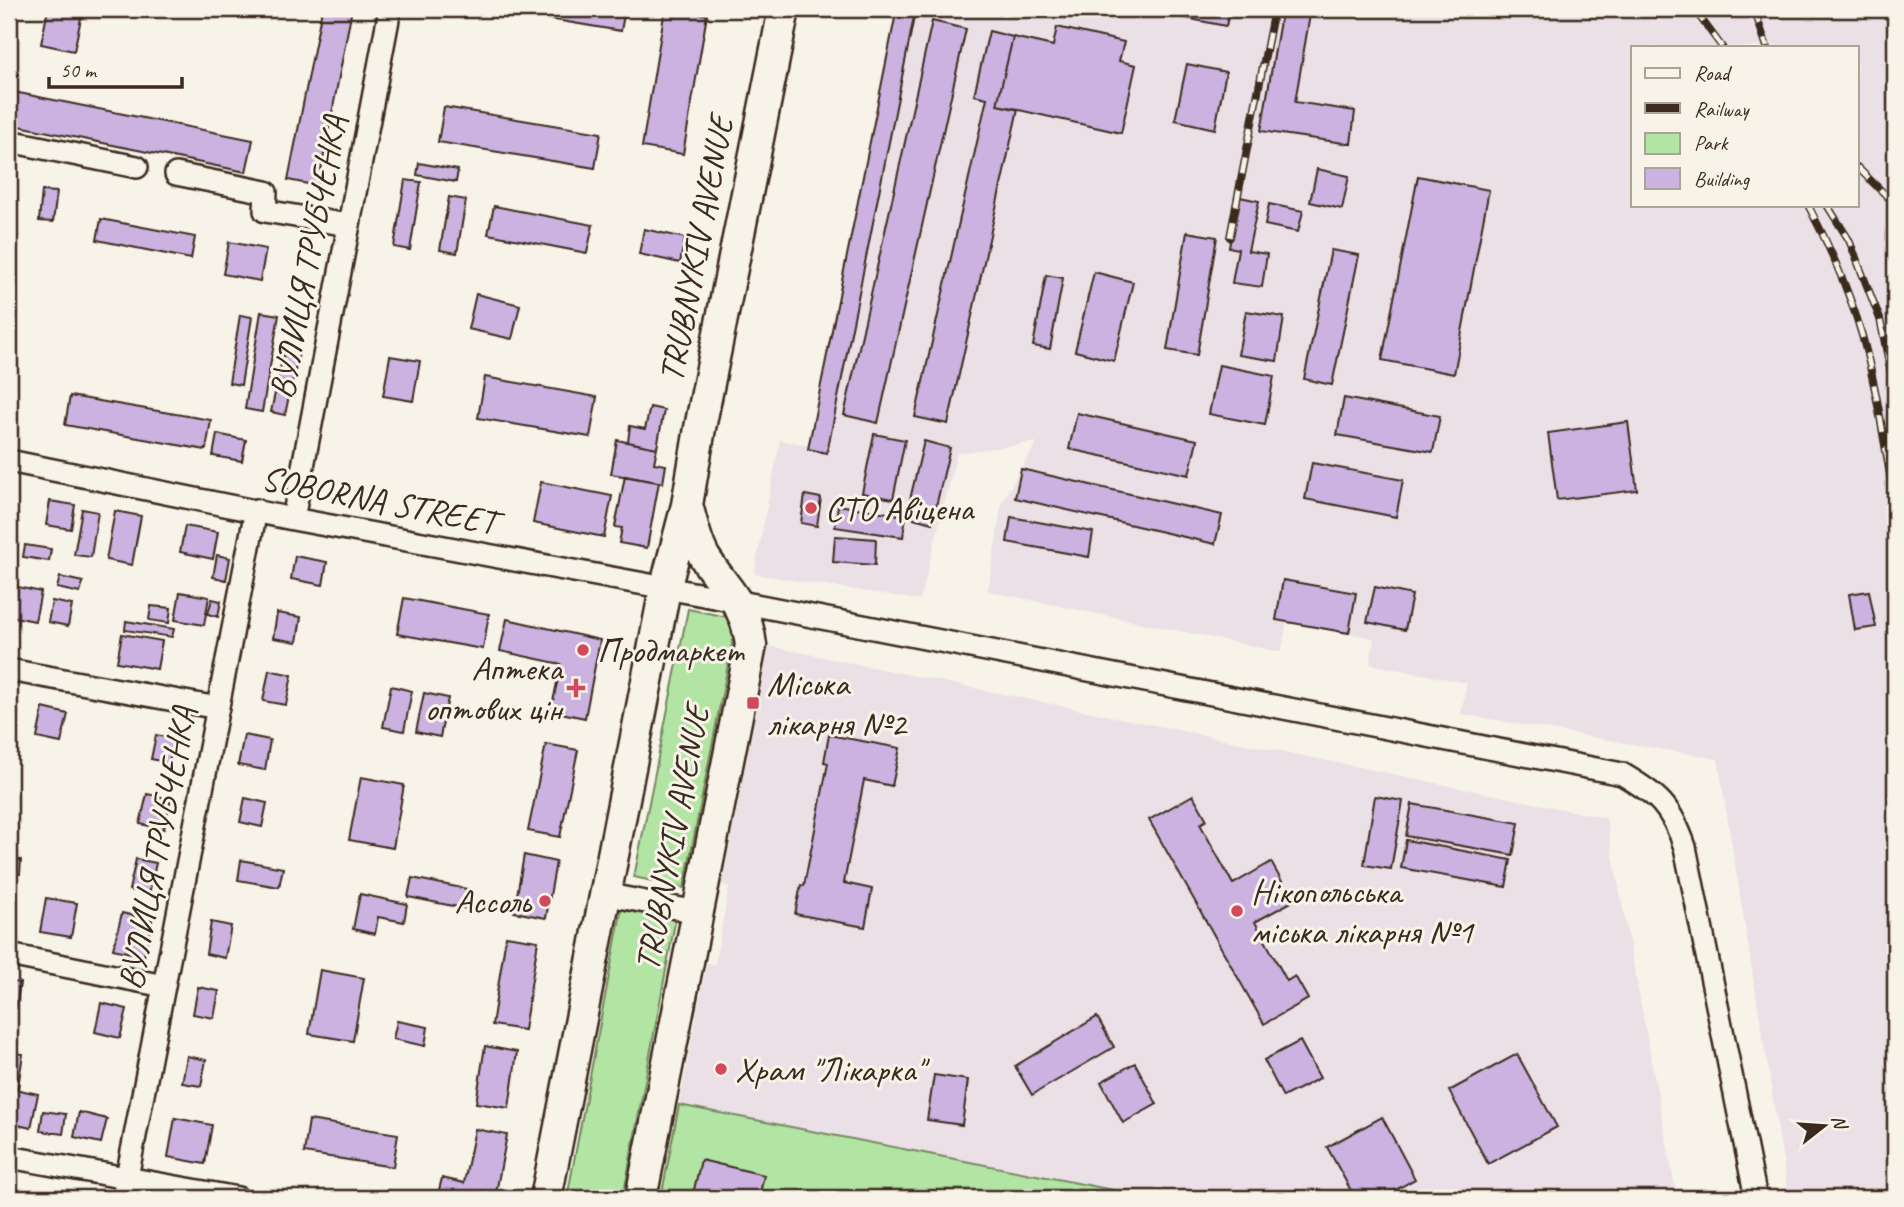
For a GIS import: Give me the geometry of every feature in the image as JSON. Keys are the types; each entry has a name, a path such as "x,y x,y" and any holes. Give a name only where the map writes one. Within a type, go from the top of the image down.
{"main road":[{"name":"TRUBNYKIV AVENUE","path":"546,1198 665,589 687,505 702,414 784,9"},
{"name":"TRUBNYKIV AVENUE","path":"641,1198 751,645 748,624 738,602 703,555 687,505"}],"street":[{"name":"ВУЛИЦЯ ТРУБЧЕНКА","path":"293,519 390,9"},
{"path":"9,141 137,167"},
{"path":"176,174 267,192 265,211 348,225"},
{"name":"SOBORNA STREET","path":"9,461 293,519 738,602 1622,774 1654,793 1676,821 1685,848 1756,1198"},
{"name":"ВУЛИЦЯ ТРУБЧЕНКА","path":"125,1188 256,510"},
{"path":"9,670 218,708"},
{"path":"604,894 697,912"},
{"path":"9,956 164,986"},
{"path":"9,1157 125,1188 238,1198"}],"shaded area":[{"path":"897,9 1895,9 1895,1198 1789,1198 1718,759 1461,714 1467,683 1370,664 1374,638 1287,622 1281,652 988,591 1002,502 1037,442 957,453 920,600 754,574 780,440 811,446"},
{"path":"769,646 1606,818 1677,1198 1154,1198 679,1105 707,963 715,964 729,887 722,885"}],"green space":[{"path":"688,609 737,619 684,888 634,877"},
{"path":"622,907 676,917 623,1198 567,1198"},
{"path":"679,1105 1154,1198 661,1198"}],"building":[{"path":"48,9 83,9 74,51 41,44"},
{"path":"322,9 352,9 318,186 288,180"},
{"path":"489,9 625,9 621,31"},
{"path":"665,9 707,15 683,154 642,147"},
{"path":"904,9 932,9 931,15"},
{"path":"1181,9 1230,9 1226,26 1180,17"},
{"path":"1282,9 1311,9 1295,102 1355,111 1351,144 1261,131"},
{"path":"896,13 914,17 827,453 808,449"},
{"path":"932,21 966,29 878,423 844,415"},
{"path":"1057,27 1124,42 1119,61 1136,65 1121,133 997,105 1013,37 1053,46"},
{"path":"989,31 1013,37 997,105 1018,109 948,424 915,417 987,98 974,95"},
{"path":"1187,64 1226,72 1215,129 1175,120"},
{"path":"9,91 253,140 246,172 9,124"},
{"path":"444,107 601,133 595,168 438,142"},
{"path":"419,163 458,170 456,182 417,175"},
{"path":"1317,169 1349,176 1342,209 1310,202"},
{"path":"1418,176 1489,190 1454,374 1382,360"},
{"path":"405,180 421,182 410,250 394,247"},
{"path":"42,191 57,192 53,222 39,221"},
{"path":"449,197 466,200 457,253 440,250"},
{"path":"1240,197 1259,201 1248,251 1267,254 1262,287 1232,283 1238,249 1229,247"},
{"path":"1269,204 1303,211 1298,232 1265,225"},
{"path":"494,206 593,225 587,253 488,234"},
{"path":"101,219 195,237 191,259 97,240"},
{"path":"644,229 685,238 680,263 639,254"},
{"path":"1187,232 1217,237 1197,355 1167,350"},
{"path":"229,242 266,249 260,281 223,274"},
{"path":"1331,250 1359,255 1332,385 1304,379"},
{"path":"1094,272 1133,282 1114,361 1075,351"},
{"path":"1046,275 1063,278 1050,349 1033,346"},
{"path":"476,294 520,305 512,339 468,329"},
{"path":"1246,311 1284,317 1277,361 1238,355"},
{"path":"261,312 279,315 262,412 245,409"},
{"path":"240,315 252,317 241,385 229,383"},
{"path":"285,349 299,352 292,384 277,380"},
{"path":"390,356 420,361 413,401 383,396"},
{"path":"1219,365 1274,376 1265,425 1209,414"},
{"path":"485,377 597,397 590,437 478,418"},
{"path":"275,393 289,396 285,415 271,412"},
{"path":"70,396 211,420 206,450 65,425"},
{"path":"1344,398 1440,416 1433,452 1337,435"},
{"path":"650,407 664,410 657,448 628,442 630,426 645,429"},
{"path":"1077,413 1197,440 1189,475 1069,449"},
{"path":"1628,422 1637,490 1557,500 1548,433"},
{"path":"217,434 246,440 242,461 213,456"},
{"path":"874,434 905,440 893,499 862,493"},
{"path":"617,440 657,448 654,463 666,465 663,483 611,474"},
{"path":"924,441 950,448 932,523 906,516"},
{"path":"1312,463 1403,480 1396,517 1305,499"},
{"path":"1021,469 1222,515 1215,544 1015,498"},
{"path":"625,476 659,482 647,548 619,543 622,528 615,527"},
{"path":"541,482 612,496 604,537 533,523"},
{"path":"805,495 821,498 817,526 801,523"},
{"path":"50,501 75,505 71,529 46,525"},
{"path":"838,505 906,516 903,537 835,527"},
{"path":"82,509 98,512 91,557 74,555"},
{"path":"115,511 141,516 132,565 106,560"},
{"path":"1011,517 1093,532 1089,557 1007,542"},
{"path":"185,526 218,532 213,559 180,552"},
{"path":"835,536 876,539 875,565 833,562"},
{"path":"25,545 51,549 49,561 23,557"},
{"path":"217,555 230,558 226,580 213,577"},
{"path":"295,556 327,562 323,585 291,579"},
{"path":"60,577 83,582 80,593 57,588"},
{"path":"1283,580 1356,593 1349,633 1276,620"},
{"path":"9,585 41,592 35,621 9,616"},
{"path":"1375,587 1412,595 1405,630 1367,622"},
{"path":"1869,591 1876,627 1855,630 1849,594"},
{"path":"180,592 209,597 204,625 175,620"},
{"path":"404,598 489,614 483,649 397,634"},
{"path":"212,599 221,601 218,617 208,614"},
{"path":"52,601 72,605 68,626 48,622"},
{"path":"151,606 171,608 169,623 149,620"},
{"path":"277,613 301,617 297,642 273,638"},
{"path":"507,619 600,640 585,718 551,711 561,664 500,651"},
{"path":"126,621 174,629 172,637 125,630"},
{"path":"122,634 162,641 157,669 117,662"},
{"path":"269,670 292,675 286,705 263,701"},
{"path":"391,686 412,691 404,731 383,727"},
{"path":"424,693 448,698 440,737 416,732"},
{"path":"9,702 14,703 9,726"},
{"path":"43,708 68,714 61,743 37,738"},
{"path":"156,735 174,739 169,763 151,759"},
{"path":"244,735 270,740 265,770 238,765"},
{"path":"829,735 900,748 892,786 864,780 844,883 872,889 865,927 795,914 801,885 804,886 828,763 824,762"},
{"path":"546,744 578,750 560,837 528,831"},
{"path":"361,777 404,785 393,848 349,840"},
{"path":"147,794 171,799 164,829 140,824"},
{"name":"Нікопольська міська лікарня №1","path":"1193,795 1207,820 1200,824 1233,884 1271,862 1293,901 1255,922 1287,981 1295,976 1308,999 1264,1024 1149,820"},
{"path":"1375,796 1403,801 1391,869 1364,865"},
{"path":"245,798 267,803 262,827 240,822"},
{"path":"1412,804 1519,823 1513,855 1406,836"},
{"path":"1406,840 1511,860 1506,887 1401,868"},
{"path":"524,855 556,862 546,918 514,912"},
{"path":"9,859 21,860 20,874 9,873"},
{"path":"136,859 156,863 149,894 129,890"},
{"path":"241,860 283,868 279,887 238,880"},
{"path":"412,878 472,890 468,909 408,897"},
{"path":"9,891 17,892 9,926"},
{"path":"360,894 407,904 404,922 378,917 375,934 353,929"},
{"path":"46,898 77,903 71,937 40,932"},
{"path":"122,913 152,920 144,956 113,949"},
{"path":"211,922 231,926 225,958 206,954"},
{"path":"506,936 538,941 524,1030 492,1025"},
{"path":"320,970 364,978 353,1041 309,1034"},
{"path":"9,981 20,983 16,1008 9,1007"},
{"path":"198,987 219,991 214,1018 193,1014"},
{"path":"101,1003 127,1009 120,1038 95,1032"},
{"path":"1097,1017 1114,1047 1032,1095 1015,1066"},
{"path":"397,1021 428,1027 425,1046 393,1039"},
{"path":"1300,1041 1320,1078 1283,1097 1264,1060"},
{"path":"485,1046 517,1052 509,1108 476,1103"},
{"path":"10,1052 23,1054 18,1087 9,1086"},
{"path":"1517,1054 1557,1127 1488,1164 1449,1091"},
{"path":"187,1056 206,1060 201,1086 182,1083"},
{"path":"1135,1063 1157,1104 1123,1123 1101,1082"},
{"path":"934,1075 968,1080 962,1125 927,1120"},
{"path":"15,1089 38,1094 31,1128 9,1123"},
{"path":"43,1111 66,1114 63,1134 40,1131"},
{"path":"79,1112 107,1119 101,1143 74,1137"},
{"path":"1382,1117 1415,1179 1381,1198 1355,1198 1327,1147"},
{"path":"175,1118 212,1125 205,1164 168,1157"},
{"path":"309,1120 398,1134 393,1167 304,1153"},
{"path":"475,1129 507,1135 495,1198 437,1198 442,1178 464,1183"},
{"path":"701,1160 764,1175 759,1198 692,1198"}],"railway":[{"path":"1230,237 1274,9"},
{"path":"1694,9 1721,46"},
{"path":"1754,9 1767,46"},
{"path":"1858,168 1895,204"},
{"path":"1808,206 1841,275 1864,341 1895,504"},
{"path":"1828,206 1849,240 1880,319 1895,393"}],"place":[{"name":"СТО Авіцена","path":"811,508"},
{"name":"Продмаркет","path":"583,650"},
{"name":"Аптека оптових цін","path":"576,688"},
{"name":"Міська лікарня №2","path":"753,703"},
{"name":"Ассоль","path":"545,901"},
{"name":"Нікопольська міська лікарня №1","path":"1237,911"},
{"name":"Храм \"Лікарка\"","path":"721,1069"}]}
